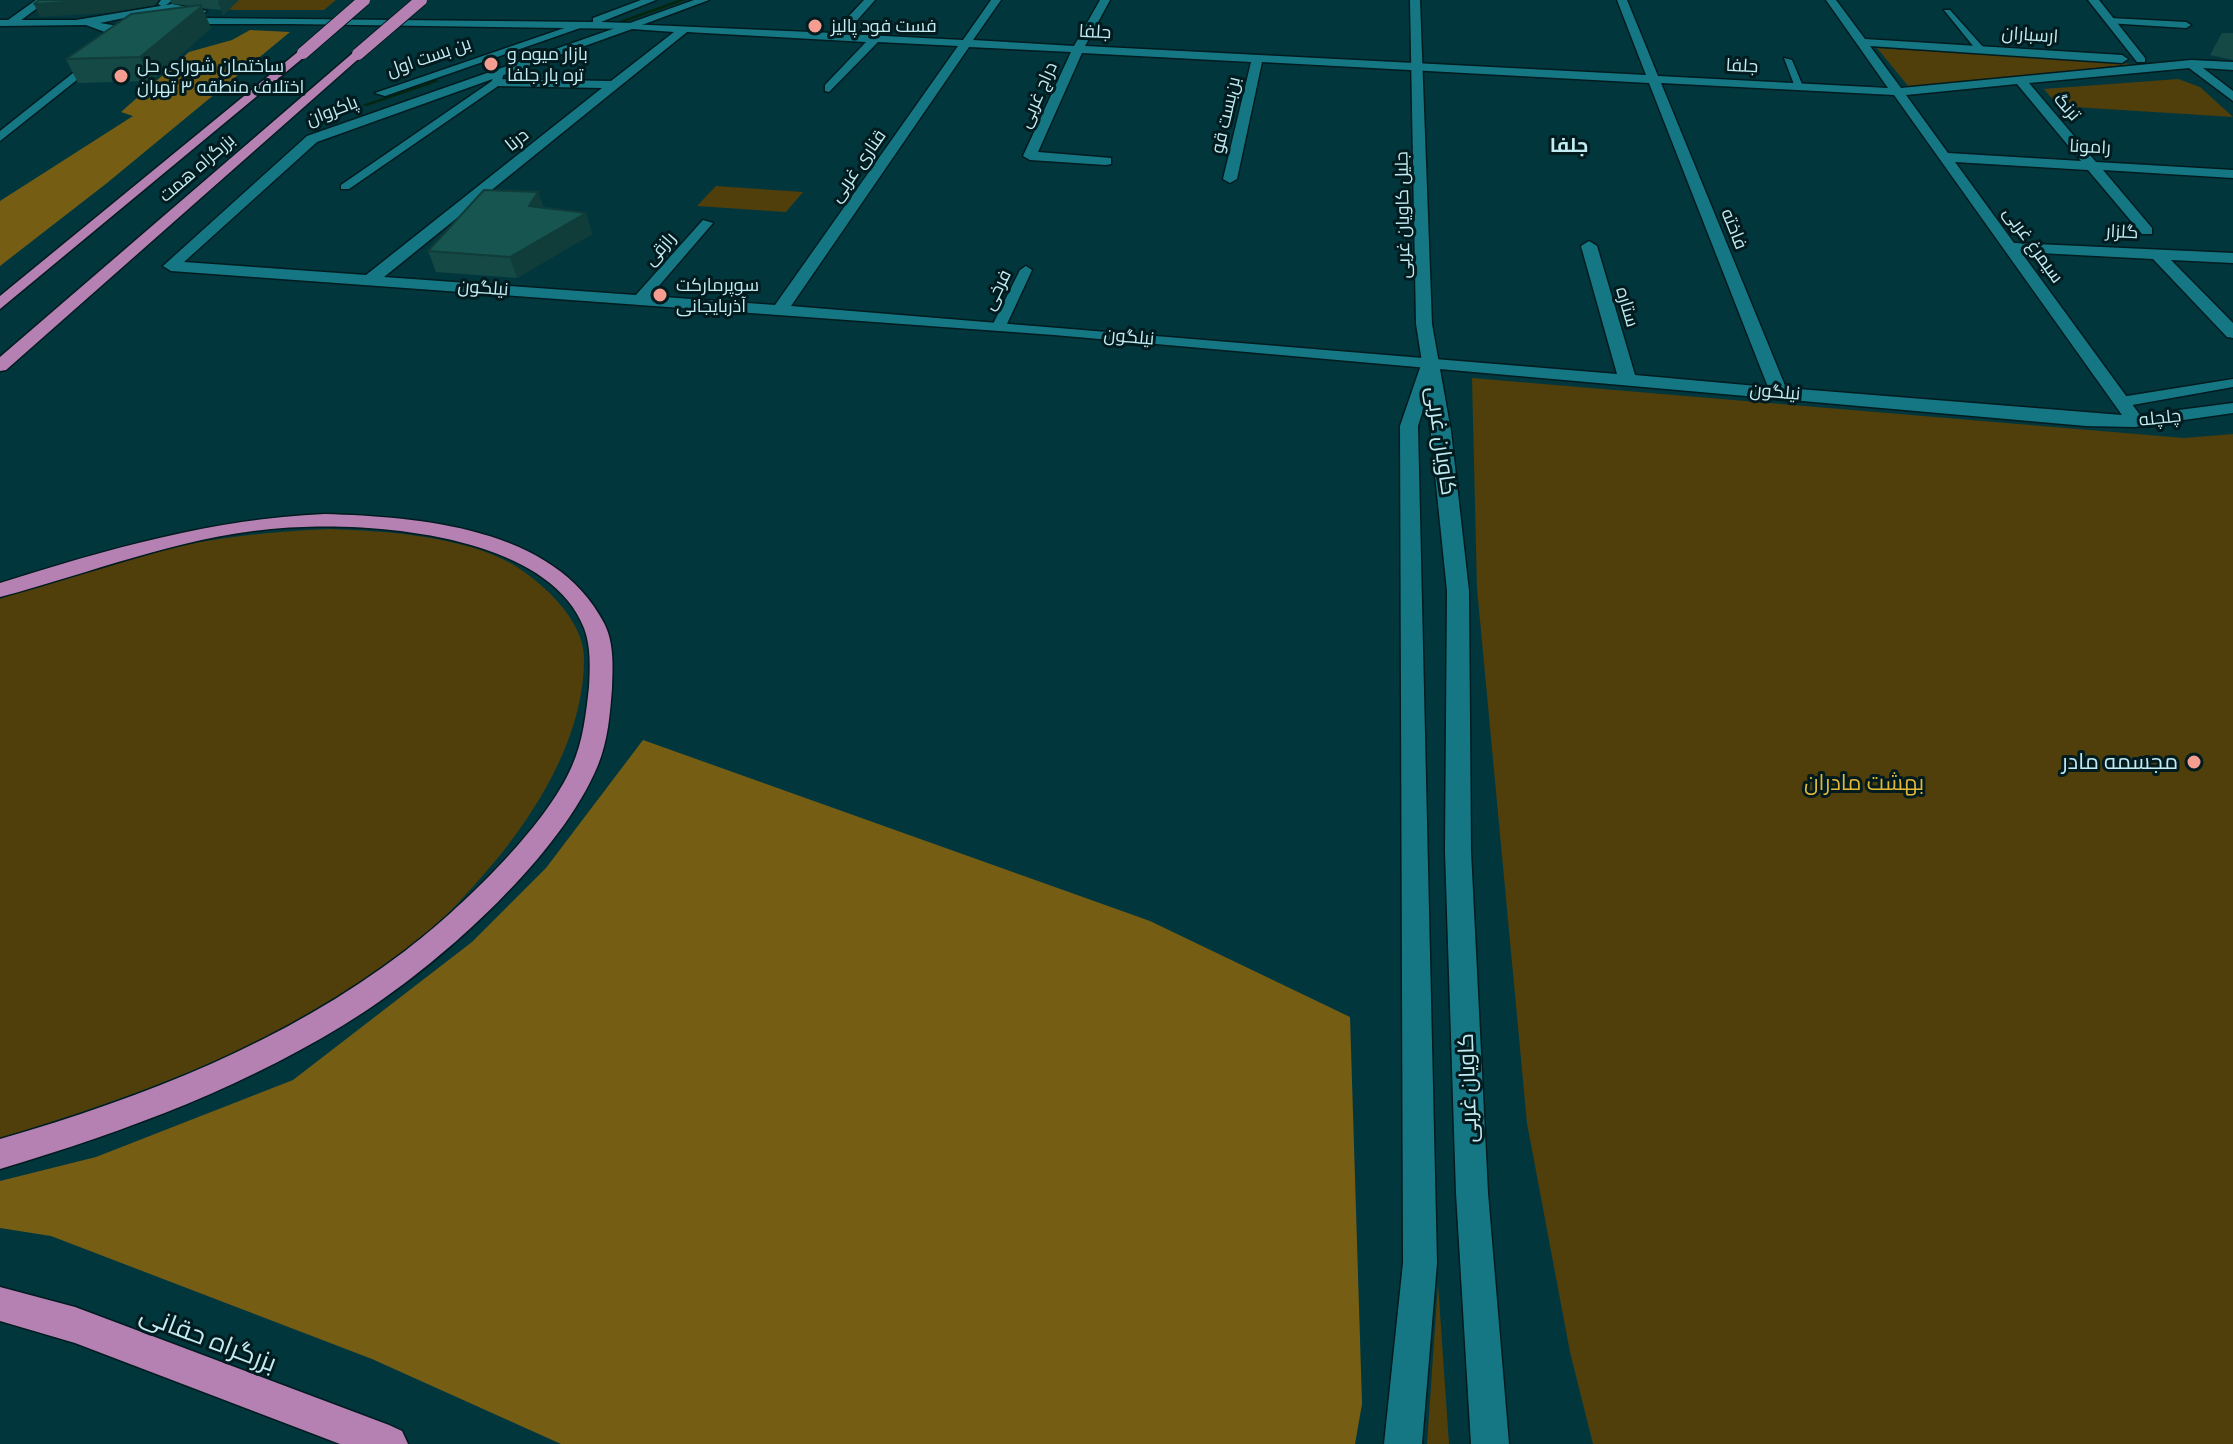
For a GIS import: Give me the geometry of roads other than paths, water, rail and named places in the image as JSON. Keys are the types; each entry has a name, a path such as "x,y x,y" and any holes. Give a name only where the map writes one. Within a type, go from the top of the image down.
{"highway":[{"name":"بزرگراه همت","path":"0,304 364,0"},
{"name":"بزرگراه همت","path":"0,366 421,0"},
{"path":"0,294 47,266"},
{"path":"0,590 126,550 234,527 318,521 410,527 506,549 562,582 595,624 602,671 599,715 586,764 548,825 501,883 435,946 377,988 276,1049 143,1108 64,1137 0,1154"},
{"name":"بزرگراه حقانی","path":"0,1304 75,1325 389,1444"}],"street":[{"path":"6,23 43,0"},
{"name":"بن بست اول","path":"381,93 651,0"},
{"name":"پاکروان","path":"171,266 312,139 498,77 704,0"},
{"path":"836,37 870,0"},
{"name":"قناری غربی","path":"780,310 996,0"},
{"name":"دراج غربی","path":"1105,0 1078,49 1030,156 1106,161"},
{"name":"جلیل کاویان غربی","path":"1415,0 1424,324 1429,361"},
{"name":"فاخته","path":"1622,0 1779,393"},
{"name":"سیمرغ غربی","path":"1831,0 2135,421"},
{"path":"2093,0 2141,60"},
{"path":"6,23 87,22 166,2 186,5 211,15 290,21"},
{"path":"170,27 201,21 290,21"},
{"name":"جلفا","path":"290,21 685,28 1898,92"},
{"path":"87,22 110,31 157,30"},
{"name":"درنا","path":"371,279 685,28"},
{"path":"0,137 131,32"},
{"path":"829,88 875,39"},
{"name":"ارسباران","path":"1861,42 2233,66"},
{"name":"بن‌بست قو","path":"1230,179 1257,59"},
{"path":"2196,64 2233,97"},
{"name":"ارسباران","path":"1898,92 2196,64"},
{"path":"498,77 615,85"},
{"name":"ترنگ","path":"2021,81 2147,231"},
{"name":"رامونا","path":"1945,157 2233,174"},
{"name":"ستاره","path":"1589,246 1627,379"},
{"name":"گلزار","path":"2010,247 2233,258"},
{"path":"2157,254 2233,333"},
{"name":"نیلگون","path":"171,266 999,326 2086,420"},
{"name":"کاویان غربی","path":"1403,1444 1420,1263 1409,426 1429,361"},
{"name":"کاویان غربی","path":"1429,361 1442,431 1458,591 1458,851 1472,1193 1490,1444"},
{"name":"چلچله","path":"2086,420 2135,421 2233,408"}],"lane":[{"path":"1947,12 1981,50"},
{"path":"2110,21 2186,25"},
{"path":"1787,60 1800,87"},
{"name":"پاکروان","path":"345,187 498,77"},
{"name":"رازقی","path":"640,299 707,223"},
{"name":"فرخی","path":"999,326 1026,270"},
{"path":"2121,402 2233,383"}],"waterway":[{"path":"620,22 683,0"},
{"path":"365,105 437,81"}],"place":[{"name":"فست فود پالیز","path":"815,26"},
{"name":"بازار میوه و تره بار جلفا","path":"491,64"},
{"name":"ساختمان شورای حل اختلاف منطقه ۳ تهران","path":"121,76"},
{"name":"سوپرمارکت آذربایجانی","path":"660,295"},
{"name":"مجسمه مادر","path":"2194,762"}],"district":[{"name":"جلفا","path":"1569,146"}],"park label":[{"name":"بهشت مادران","path":"1864,783"}]}
